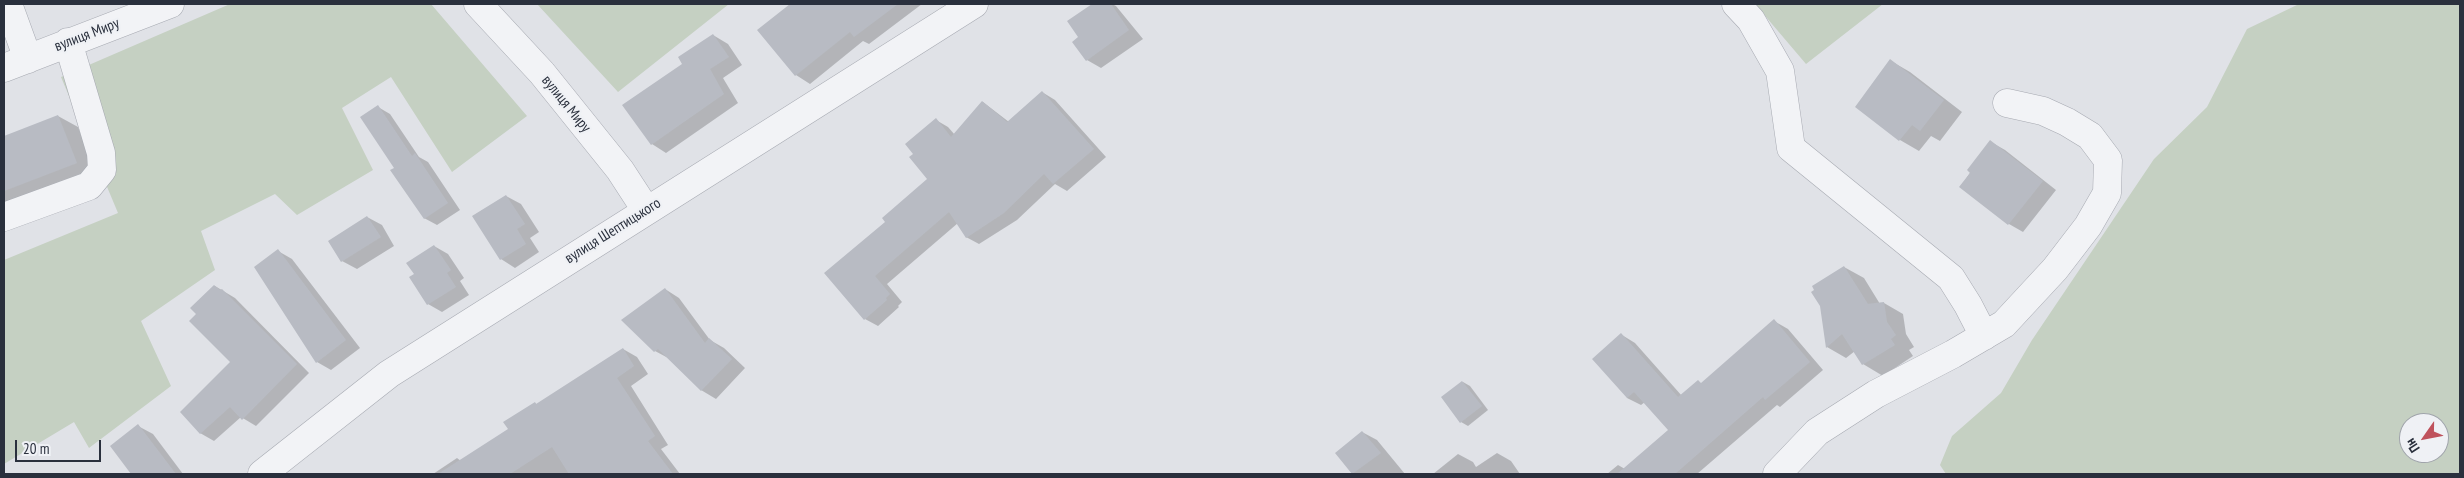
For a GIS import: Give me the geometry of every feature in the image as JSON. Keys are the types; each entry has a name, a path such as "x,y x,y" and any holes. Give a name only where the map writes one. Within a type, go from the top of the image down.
{"street":[{"path":"8,4 16,63"},
{"name":"вулиця Миру","path":"16,63 170,4"},
{"name":"вулиця Миру","path":"478,4 542,73 620,170 646,210"},
{"name":"вулиця Шептицького","path":"262,474 389,374 646,210 856,81 974,4"},
{"path":"1736,4 1751,20 1780,71 1791,148 1951,278 1984,336"},
{"path":"4,217 89,186 102,170 102,153 68,42"},
{"path":"1777,474 1817,432 1876,394 2004,324 2055,269 2088,226 2108,193 2108,160 2090,136 2042,111 2007,103"}],"green space":[{"path":"230,4 431,4 527,116 452,172 391,77 342,108 373,170 297,215 275,194 201,231 215,270 141,321 171,386 89,448 74,422 4,464 4,260 118,213 61,77"},
{"path":"537,4 729,4 618,92"},
{"path":"1755,4 1883,4 1806,64"},
{"path":"2299,4 2460,4 2460,474 1946,474 1940,465 1952,436 2001,393 2032,340 2154,159 2207,107 2247,29"}],"building":[{"path":"790,4 898,4 854,37 850,32 795,76 757,30"},
{"path":"1092,4 1111,4 1129,30 1086,61 1072,42 1078,37 1067,21"},
{"path":"713,34 729,57 710,69 724,94 651,145 622,105 682,64 678,57"},
{"path":"1890,59 1944,100 1920,131 1912,125 1899,141 1855,107"},
{"path":"1042,91 1094,149 1053,184 1044,174 1004,213 966,238 949,212 875,276 890,294 886,298 887,300 864,320 824,273 885,222 882,218 927,179 909,157 913,154 905,144 936,118 951,137 982,101 1007,122"},
{"path":"378,105 412,156 415,153 448,203 424,219 390,170 394,168 360,117"},
{"path":"58,115 77,163 4,191 4,136"},
{"path":"1990,140 2043,181 2008,225 1959,187 1970,173 1967,170"},
{"path":"506,195 525,224 517,229 526,244 500,260 472,216"},
{"path":"367,216 381,237 341,262 328,241"},
{"path":"434,245 451,270 447,273 456,287 427,305 409,277 414,274 406,263"},
{"path":"278,249 346,340 316,363 254,267"},
{"path":"1844,266 1868,304 1884,302 1887,322 1896,335 1891,339 1895,345 1862,365 1842,334 1826,348 1820,306 1811,292 1814,290 1812,286"},
{"path":"214,285 220,290 222,289 297,364 242,420 230,407 200,434 180,412 230,362 189,321 196,314 190,308"},
{"path":"665,288 705,343 709,338 732,359 701,391 658,349 654,352 621,320"},
{"path":"1774,319 1810,362 1765,400 1763,397 1675,474 1617,474 1668,430 1634,392 1627,398 1592,359 1621,333 1678,397 1698,380 1701,383"},
{"path":"623,348 634,366 617,378 655,436 648,441 673,474 569,474 552,447 510,474 438,474 508,429 503,422 535,402 536,404"},
{"path":"1462,381 1482,406 1460,423 1441,397"},
{"path":"138,424 176,474 131,474 110,446"},
{"path":"1362,431 1381,453 1352,474 1335,453"}]}
